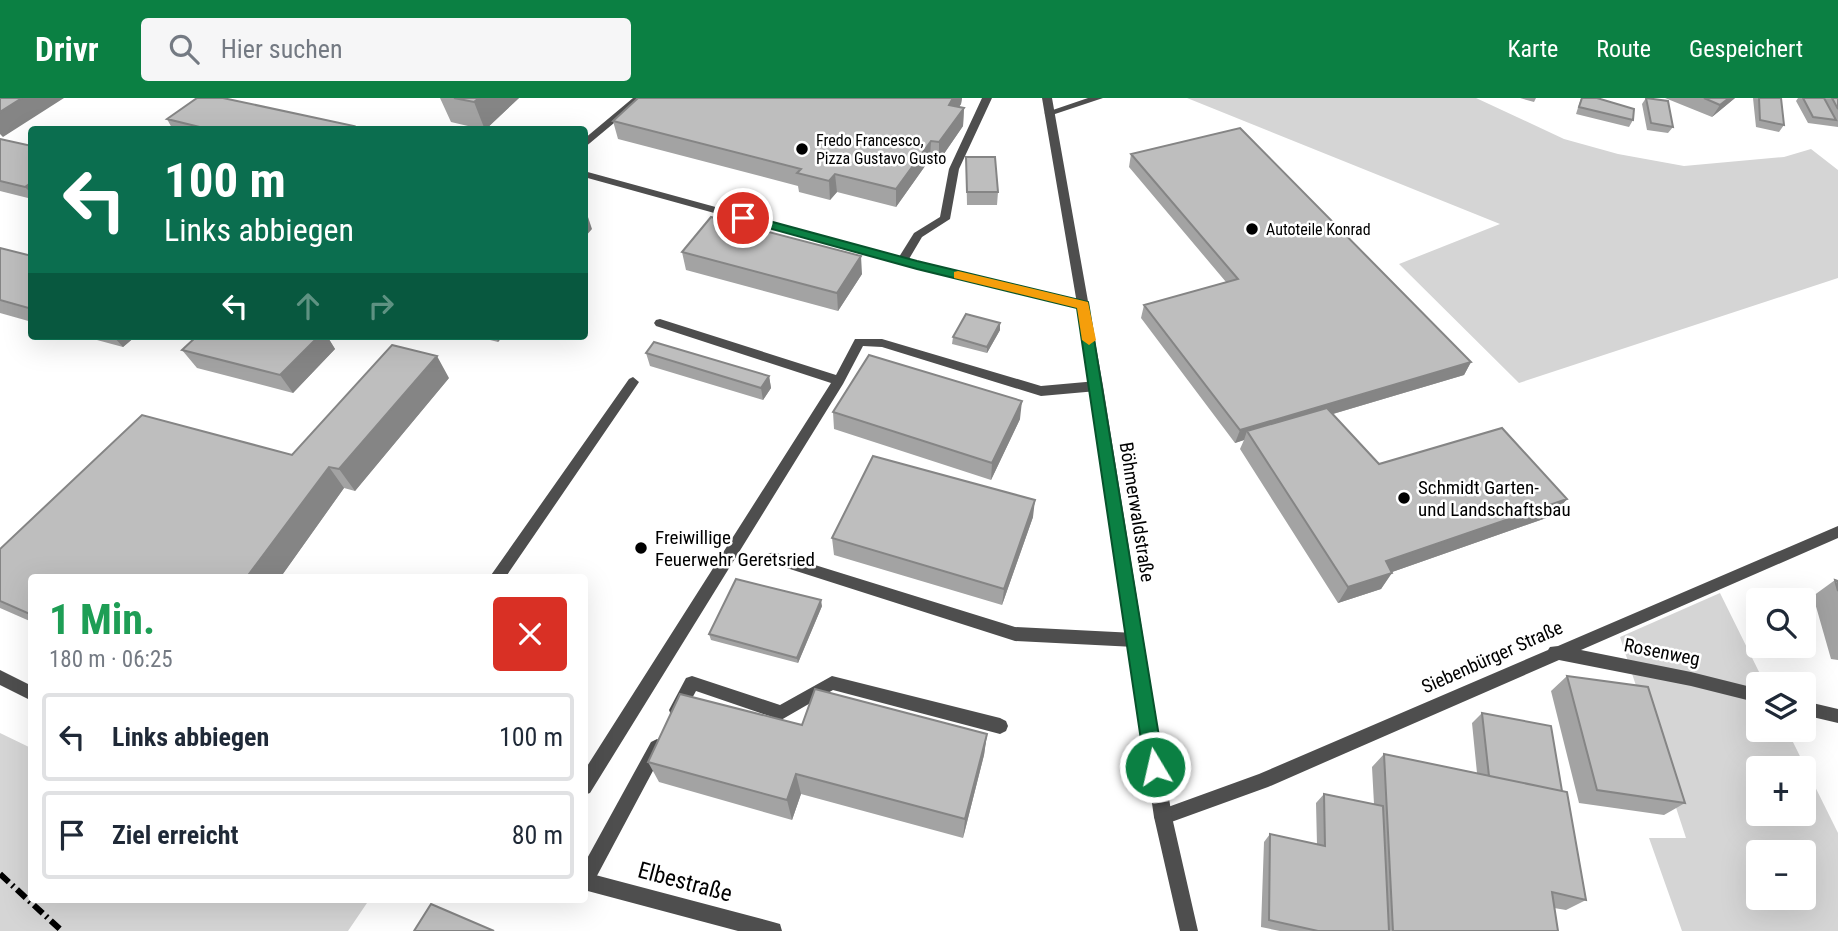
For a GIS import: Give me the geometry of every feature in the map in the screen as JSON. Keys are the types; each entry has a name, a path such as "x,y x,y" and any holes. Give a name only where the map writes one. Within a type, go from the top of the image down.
{"street":[{"path":"588,142 639,98"},
{"path":"902,261 918,235 945,219 954,169 987,98"},
{"name":"Böhmerwaldstraße","path":"1047,98 1097,386 1163,817 1189,931"},
{"path":"1049,113 1098,98"},
{"path":"588,175 902,261 1083,305"},
{"path":"660,323 839,381"},
{"path":"588,781 839,381 859,342 882,343 1041,391 1097,386"},
{"path":"499,574 633,382"},
{"name":"Siebenbürger Straße","path":"1163,817 1207,804 1262,781 1838,531"},
{"path":"773,558 1015,634 1136,640"},
{"name":"Rosenweg","path":"1555,652 1746,693"},
{"path":"0,677 28,692"},
{"path":"588,875 692,683 781,713 832,684 1000,726"},
{"path":"1816,711 1838,716"},
{"name":"Elbestraße","path":"588,882 773,931"}],"shaded area":[{"path":"1187,98 1476,98 1564,139 1618,154 1684,166 1784,157 1811,149 1838,170 1838,278 1519,383 1399,264 1500,224"},
{"path":"1720,593 1746,646 1746,658 1752,658 1759,672 1746,672 1746,742 1793,742 1800,756 1746,756 1746,826 1816,826 1816,789 1838,833 1838,931 1682,931 1649,838 1686,838 1620,637"},
{"path":"0,733 28,747 28,903 367,903 348,931 0,931"}],"building":[{"path":"0,98 22,98 0,112"},
{"path":"197,98 223,98 354,126 196,126 167,119"},
{"path":"454,98 479,98 474,102"},
{"name":"Fredo Francesco, Pizza Gustavo Gusto","path":"638,98 953,98 949,105 964,108 939,142 931,141 896,189 835,174 829,181 797,173 801,169 613,121"},
{"path":"1582,98 1597,98 1634,109 1633,120 1579,107"},
{"path":"1646,98 1668,101 1673,127 1651,123"},
{"path":"1704,98 1729,98 1720,105"},
{"path":"1759,98 1781,98 1784,125 1760,120"},
{"path":"1803,98 1824,98 1836,120 1813,117"},
{"path":"1832,98 1838,98 1838,109"},
{"name":"Autoteile Konrad","path":"1240,128 1471,362 1240,430 1144,305 1238,279 1131,154"},
{"path":"0,139 28,145 28,185 25,187 0,181"},
{"path":"966,157 995,157 998,192 967,192"},
{"path":"711,217 861,256 837,293 682,252"},
{"path":"0,248 28,255 28,308 0,300"},
{"path":"966,314 1000,323 987,347 953,337"},
{"path":"193,340 315,340 280,375 182,350"},
{"path":"654,342 769,376 761,388 646,353"},
{"path":"392,345 437,356 339,469 329,467 249,574 28,574 28,613 0,601 0,549 142,415 292,455"},
{"path":"869,355 1022,401 992,463 833,412"},
{"name":"Schmidt Garten- und Landschaftsbau","path":"1327,408 1379,464 1502,428 1567,499 1386,561 1392,573 1348,587 1247,431"},
{"path":"873,456 1035,500 1004,589 832,538"},
{"path":"736,579 821,600 797,658 709,634"},
{"path":"1567,676 1648,687 1685,803 1597,790"},
{"path":"815,689 987,734 965,819 796,774 787,800 648,762 680,694 802,725"},
{"path":"1482,713 1551,726 1562,791 1489,776"},
{"path":"1384,754 1567,792 1586,900 1552,892 1558,931 1393,931"},
{"path":"1324,794 1383,806 1389,931 1318,931 1269,920 1270,834 1325,846"},
{"path":"431,904 494,931 414,931"}],"railway":[{"path":"0,874 28,900"},
{"path":"32,903 62,931"}],"slow traffic":[{"path":"958,275 1083,305 1089,340"}],"place":[{"name":"Fredo Francesco, Pizza Gustavo Gusto","path":"802,149"},
{"name":"Autoteile Konrad","path":"1252,229"},
{"name":"Schmidt Garten- und Landschaftsbau","path":"1404,498"},
{"name":"Freiwillige Feuerwehr Geretsried","path":"641,548"}],"route":[{"path":"743,218 917,265 1083,305 1155,767"}]}
